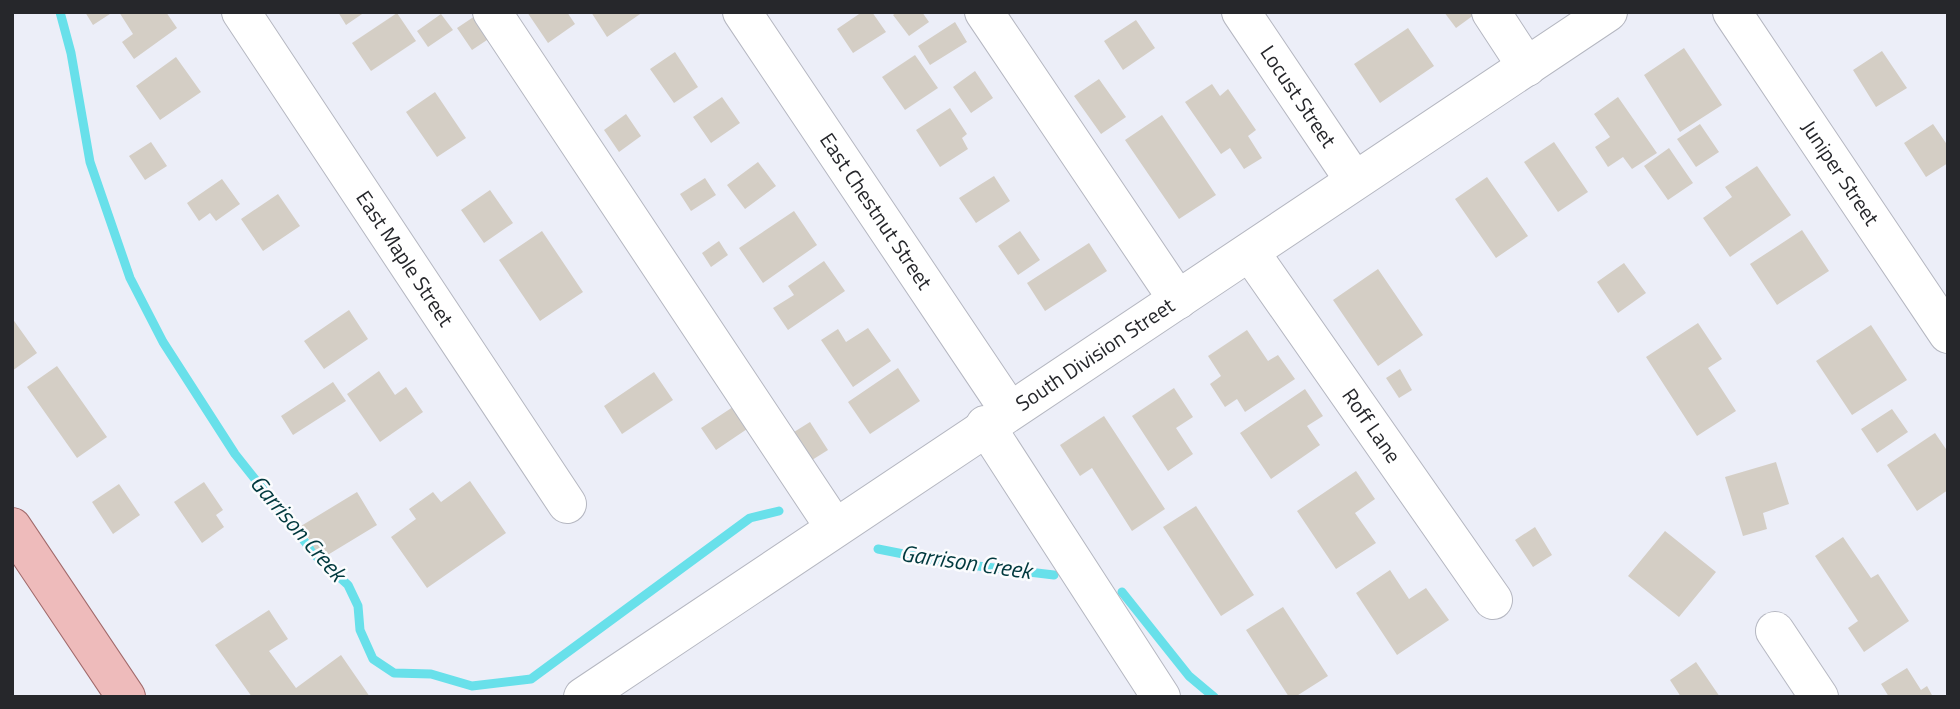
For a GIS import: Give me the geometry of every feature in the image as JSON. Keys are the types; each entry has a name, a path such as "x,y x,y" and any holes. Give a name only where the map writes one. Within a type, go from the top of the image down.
{"main road":[{"path":"12,527 127,697"}],"street":[{"name":"East Maple Street","path":"242,12 568,504"},
{"path":"492,12 835,528"},
{"name":"East Chestnut Street","path":"742,12 997,417 1161,697"},
{"path":"984,12 1178,300"},
{"name":"Locust Street","path":"1241,12 1354,180"},
{"path":"1491,12 1527,67"},
{"name":"South Division Street","path":"583,697 997,417 1178,300 1608,12"},
{"name":"Juniper Street","path":"1732,12 1948,334"},
{"name":"Roff Lane","path":"1250,252 1493,600"},
{"path":"1775,631 1819,697"}],"building":[{"path":"85,12 113,12 93,25"},
{"path":"119,12 166,12 177,28 134,59 122,42 133,34"},
{"path":"338,12 365,12 346,25"},
{"path":"527,12 567,12 575,24 548,43"},
{"path":"591,12 643,12 607,37"},
{"path":"862,12 872,12 886,32 853,53 837,29"},
{"path":"897,12 922,12 929,22 909,36 893,15"},
{"path":"1444,12 1478,12 1456,28"},
{"path":"397,13 416,41 371,71 352,43"},
{"path":"441,14 453,30 428,47 417,31"},
{"path":"478,14 493,36 472,50 457,28"},
{"path":"1136,20 1155,48 1123,70 1104,41"},
{"path":"955,22 967,42 930,65 918,46"},
{"path":"1408,28 1434,66 1380,103 1354,64"},
{"path":"1684,48 1722,105 1680,132 1644,75"},
{"path":"1882,51 1907,88 1876,107 1853,70"},
{"path":"675,52 698,87 674,103 650,69"},
{"path":"915,55 938,88 905,110 882,77"},
{"path":"176,57 201,92 160,120 136,86"},
{"path":"975,71 993,98 971,113 953,87"},
{"path":"1099,79 1126,117 1101,134 1074,96"},
{"path":"1212,84 1220,96 1228,89 1256,130 1248,136 1262,158 1244,169 1230,148 1221,154 1185,102"},
{"path":"435,92 466,138 437,157 406,112"},
{"path":"722,97 740,123 711,143 693,117"},
{"path":"1618,97 1657,153 1632,169 1623,157 1608,167 1595,147 1610,137 1594,114"},
{"path":"950,108 967,134 962,138 968,149 940,167 916,130"},
{"path":"626,114 641,136 619,152 604,130"},
{"path":"1162,115 1216,195 1179,219 1125,140"},
{"path":"1700,124 1719,152 1696,167 1677,139"},
{"path":"1933,124 1948,146 1948,163 1926,177 1904,143"},
{"path":"151,142 167,166 145,180 129,156"},
{"path":"1554,142 1588,192 1558,212 1524,162"},
{"path":"1669,148 1693,183 1668,200 1644,166"},
{"path":"758,162 776,186 745,209 727,185"},
{"path":"1757,166 1791,215 1730,257 1703,218 1732,197 1725,187"},
{"path":"994,176 1010,201 976,223 959,198"},
{"path":"1487,177 1528,236 1496,258 1455,199"},
{"path":"705,178 716,195 691,211 680,194"},
{"path":"222,179 240,204 216,221 210,213 199,221 187,203"},
{"path":"490,190 513,223 484,243 461,210"},
{"path":"278,194 300,226 263,251 241,219"},
{"path":"794,211 817,245 763,283 739,248"},
{"path":"1802,230 1829,271 1777,305 1750,264"},
{"path":"542,231 583,292 540,321 499,260"},
{"path":"1020,231 1040,260 1018,275 998,246"},
{"path":"719,241 728,255 711,267 702,253"},
{"path":"1089,243 1107,271 1045,311 1027,283"},
{"path":"824,261 845,291 788,330 773,308 794,295 788,286"},
{"path":"1624,263 1646,293 1618,313 1597,282"},
{"path":"1378,269 1423,335 1378,366 1333,300"},
{"path":"349,310 368,339 324,369 304,341"},
{"path":"12,318 37,353 12,371"},
{"path":"1698,323 1722,359 1708,368 1736,411 1697,436 1646,357"},
{"path":"1871,325 1907,380 1852,415 1816,361"},
{"path":"868,328 891,361 853,387 821,340 838,329 846,342"},
{"path":"1247,330 1268,361 1278,355 1295,379 1245,412 1237,399 1225,407 1210,384 1221,376 1208,356"},
{"path":"57,366 107,437 77,458 27,387"},
{"path":"898,368 920,401 870,434 848,402"},
{"path":"1400,369 1412,390 1399,398 1386,378"},
{"path":"379,371 395,395 406,387 423,412 380,442 347,394"},
{"path":"654,372 673,400 622,434 604,406"},
{"path":"333,382 346,401 293,435 281,416"},
{"path":"1174,388 1193,417 1176,428 1193,454 1168,471 1132,416"},
{"path":"1305,389 1323,416 1307,426 1320,445 1271,479 1240,433"},
{"path":"739,403 753,425 716,450 701,428"},
{"path":"1892,409 1908,432 1877,453 1861,429"},
{"path":"1104,416 1165,509 1132,531 1092,468 1080,476 1060,445"},
{"path":"810,422 828,450 812,460 794,432"},
{"path":"1935,433 1948,452 1948,490 1917,511 1887,465"},
{"path":"1776,462 1789,504 1763,513 1767,529 1743,536 1725,477"},
{"path":"1356,471 1375,499 1355,513 1376,543 1336,569 1297,511"},
{"path":"470,481 506,533 427,588 391,537 416,519 409,509 433,492 441,502"},
{"path":"204,482 223,510 216,515 224,527 202,543 174,502"},
{"path":"119,484 140,515 113,534 92,502"},
{"path":"357,492 377,525 321,559 301,526"},
{"path":"1196,506 1254,595 1221,616 1163,527"},
{"path":"1535,527 1552,555 1533,567 1515,540"},
{"path":"1665,531 1716,572 1679,617 1628,576"},
{"path":"1843,537 1871,578 1878,574 1909,621 1864,652 1848,628 1858,621 1815,556"},
{"path":"1390,570 1409,599 1426,588 1449,620 1397,655 1356,593"},
{"path":"1283,607 1328,676 1295,697 1289,697 1246,630"},
{"path":"269,610 288,639 269,651 296,688 341,655 370,697 252,697 215,645"},
{"path":"1696,662 1720,697 1681,697 1670,680"},
{"path":"1907,668 1921,690 1927,686 1933,697 1889,697 1881,684"}],"waterway":[{"name":"Garrison Creek","path":"60,12 71,53 90,162 130,278 163,342 235,454 317,557 348,585 358,606 360,630 373,659 394,673 431,674 472,686 531,679 750,518 779,511"},
{"name":"Garrison Creek","path":"878,549 944,562 1054,575"},
{"name":"Garrison Creek","path":"1122,592 1189,676 1214,697"}]}
